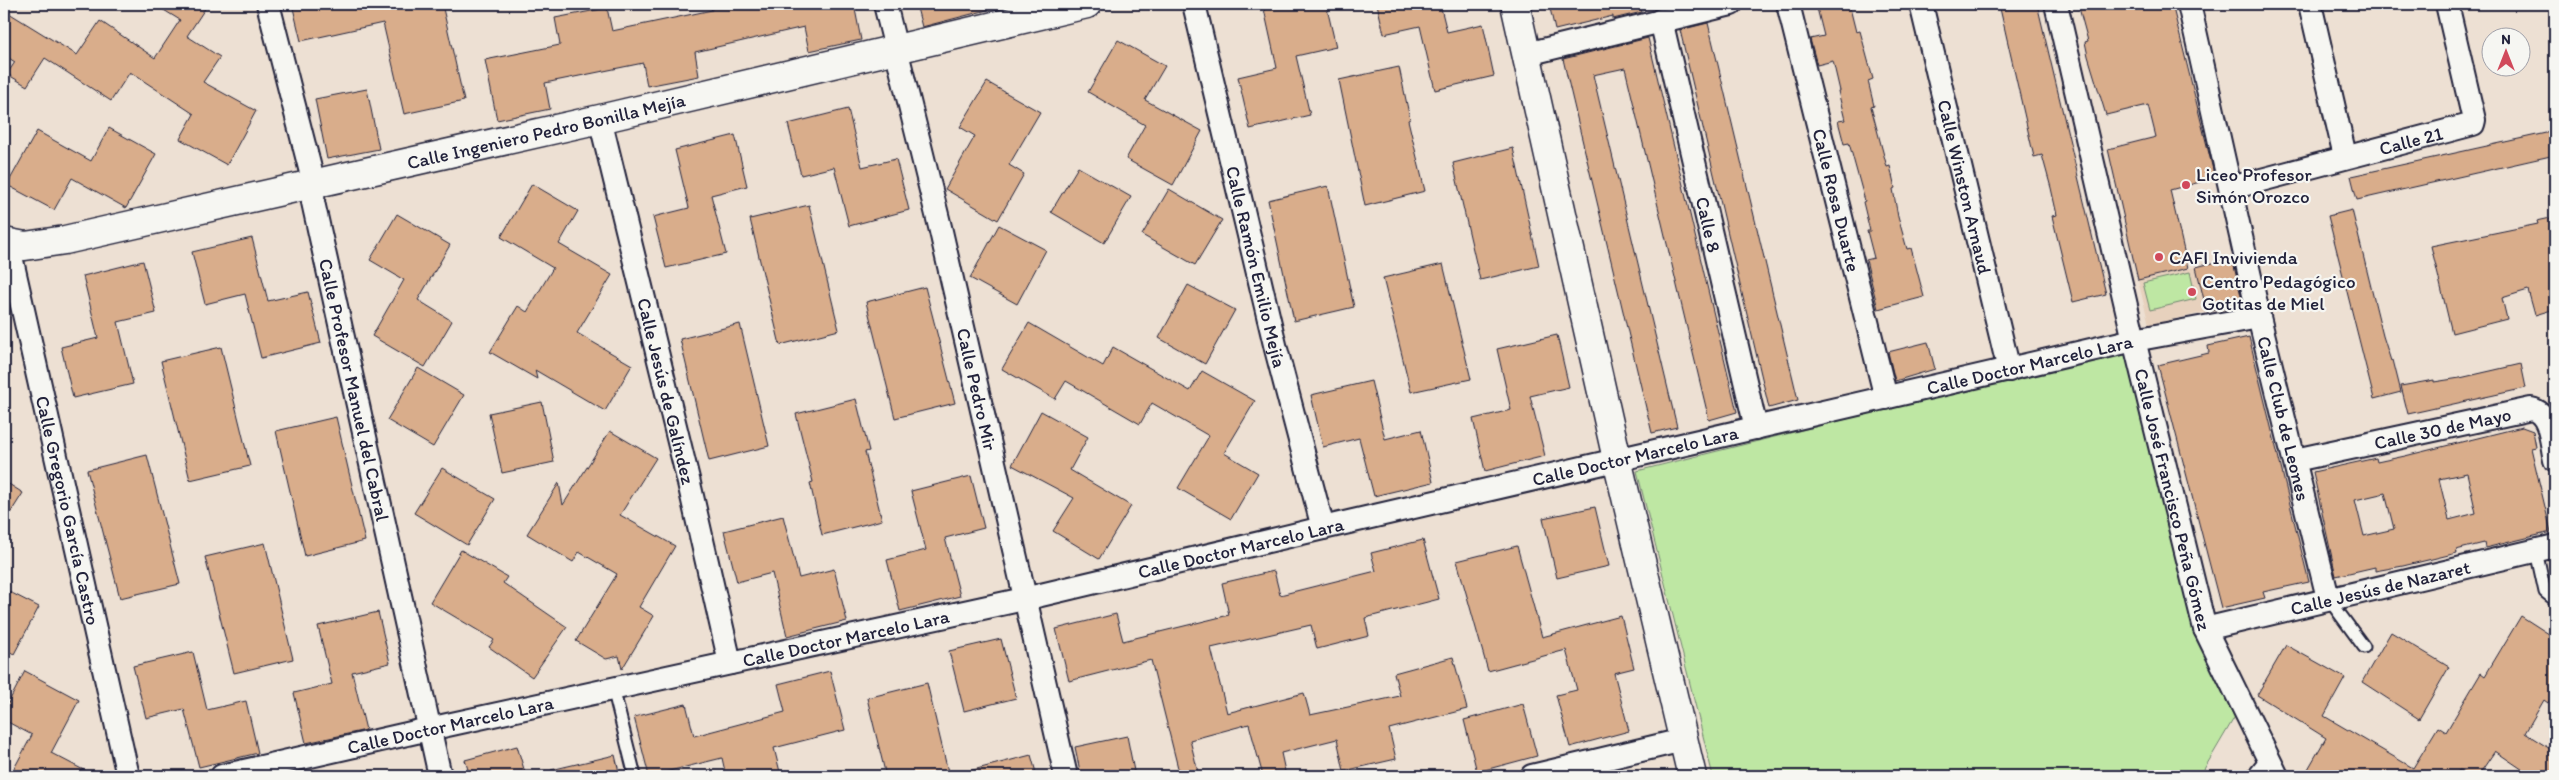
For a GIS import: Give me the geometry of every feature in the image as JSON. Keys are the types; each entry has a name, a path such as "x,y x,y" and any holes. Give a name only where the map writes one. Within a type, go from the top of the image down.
{"street":[{"name":"Calle Profesor Manuel del Cabral","path":"268,4 314,184 313,202 440,776"},
{"name":"Calle Pedro Mir","path":"885,4 943,237 1024,599 1066,776"},
{"name":"Calle Ingeniero Pedro Bonilla Mejía","path":"6,243 25,246 50,243 600,119 1087,4"},
{"name":"Calle Ramón Emilio Mejía","path":"1194,4 1276,349 1323,528"},
{"path":"1515,4 1617,459 1692,776"},
{"path":"1527,54 1731,4"},
{"name":"Calle Rosa Duarte","path":"1788,4 1886,398"},
{"name":"Calle Winston Arnaud","path":"1921,4 2009,370"},
{"name":"Calle José Francisco Peña Gómez","path":"2056,4 2134,340 2205,628 2272,767"},
{"name":"Calle Club de Leones","path":"2189,4 2259,317 2328,598"},
{"path":"2310,4 2345,156"},
{"name":"Calle 21","path":"2231,188 2345,156 2472,124 2474,120 2448,4"},
{"name":"Calle 8","path":"1661,20 1756,428"},
{"name":"Calle Jesús de Galíndez","path":"600,119 690,483 730,663"},
{"name":"Calle Gregorio García Castro","path":"6,243 128,776"},
{"name":"Calle Doctor Marcelo Lara","path":"228,776 613,688 1024,599 1617,459 2134,340 2259,317"},
{"name":"Calle 30 de Mayo","path":"2295,460 2531,409 2538,410 2545,417 2555,460"},
{"name":"Calle Jesús de Nazaret","path":"2205,628 2546,549"},
{"path":"1532,776 1683,740"}],"lane":[{"path":"2546,549 2546,592 2555,600"},
{"path":"2328,598 2364,647"},
{"path":"613,688 635,776"},
{"path":"2253,776 2272,767"}],"shaded area":[{"name":"Centro Pedagógico Gotitas de Miel","path":"2235,258 2245,303 2149,325 2138,280"}],"green space":[{"path":"2190,272 2196,299 2150,310 2143,283"},
{"path":"2129,349 2237,713 2200,776 1713,776 1637,471"}],"building":[{"path":"154,4 208,4 187,36 220,57 203,82 256,111 227,165 180,139 194,114 130,72 111,101 45,58 27,86 7,74 15,62 4,55 4,10 77,55 100,21 155,58 180,20"},
{"path":"292,4 442,4 464,101 404,114 383,23 301,41"},
{"path":"711,4 854,4 861,40 809,51 804,27 695,52 699,76 647,86 643,63 545,83 550,109 497,120 485,60 560,45 555,18 607,8 612,31 712,10"},
{"path":"916,4 990,4 991,9 922,27"},
{"path":"1287,4 1326,4 1336,47 1296,56 1310,115 1250,129 1238,77 1277,68 1264,9"},
{"path":"1377,4 1440,4 1447,32 1483,24 1494,76 1435,90 1420,26 1384,34"},
{"path":"1549,4 1640,4 1642,12 1613,19 1613,16 1555,30"},
{"path":"1816,4 1849,4 1856,32 1860,31 1873,79 1868,81 1874,106 1871,107 1887,167 1890,166 1895,188 1893,189 1898,217 1907,249 1911,248 1924,297 1878,309 1866,260 1874,258 1867,231 1870,231 1863,202 1865,201 1849,143 1844,144 1838,121 1845,120 1833,61 1817,65 1810,39 1824,36"},
{"path":"1999,4 2037,4 2106,294 2073,302 2052,216 2057,215 2051,188 2042,155 2034,157"},
{"path":"2078,4 2172,4 2215,178 2170,190 2188,268 2138,280 2108,149 2156,137 2148,105 2106,115 2088,56 2085,42 2088,41"},
{"path":"1708,23 1798,400 1769,408 1680,30"},
{"path":"1648,38 1737,412 1709,420 1625,68 1593,75 1677,427 1652,433 1563,59"},
{"path":"1118,40 1165,66 1145,100 1202,131 1173,185 1126,159 1145,125 1088,92"},
{"path":"1399,67 1410,119 1408,120 1425,191 1365,206 1339,80"},
{"path":"987,82 1040,112 1009,165 1024,174 998,220 945,189 975,136 960,127"},
{"path":"367,89 379,149 327,159 315,99"},
{"path":"848,109 862,167 896,159 909,210 849,226 834,167 801,175 788,124"},
{"path":"109,128 156,154 126,208 72,178 54,210 7,185 37,131 91,161"},
{"path":"2555,131 2555,155 2357,200 2351,176"},
{"path":"735,135 747,186 711,195 726,254 666,268 653,217 689,208 675,150"},
{"path":"1513,148 1539,266 1480,280 1453,163"},
{"path":"1078,167 1131,197 1104,243 1051,212"},
{"path":"532,184 578,211 559,244 612,275 577,333 632,365 605,411 535,370 537,379 490,352 518,306 527,312 553,268 501,237"},
{"path":"1328,186 1354,307 1294,321 1268,200"},
{"path":"1169,189 1222,220 1195,265 1142,235"},
{"path":"809,205 839,330 780,345 750,219"},
{"path":"2352,210 2383,336 2391,361 2393,360 2401,392 2374,399 2328,216"},
{"path":"397,214 450,245 418,300 452,321 425,367 372,336 404,280 370,260"},
{"path":"2555,217 2555,309 2535,315 2528,290 2502,298 2507,319 2452,333 2431,246 2538,224 2537,221"},
{"path":"999,225 1046,250 1017,304 970,278"},
{"path":"252,238 268,301 308,292 321,343 261,358 245,294 205,304 192,252"},
{"path":"2232,258 2243,304 2207,312 2196,267"},
{"path":"143,261 156,313 118,322 133,384 73,398 61,347 98,338 83,276"},
{"path":"1443,264 1471,379 1411,392 1383,278"},
{"path":"1188,285 1235,310 1205,364 1159,338"},
{"path":"925,287 955,403 895,418 866,302"},
{"path":"1029,323 1103,366 1113,347 1190,391 1202,371 1255,401 1224,453 1258,473 1231,519 1178,488 1209,436 1152,403 1140,424 1066,381 1055,399 1002,369"},
{"path":"740,324 769,446 709,461 680,339"},
{"path":"1557,335 1569,387 1530,396 1545,456 1485,471 1473,419 1511,410 1497,349"},
{"path":"2249,337 2309,582 2263,592 2265,598 2221,608 2158,365 2209,353 2208,346"},
{"path":"1928,342 1935,369 1895,381 1888,352"},
{"path":"221,347 250,466 190,480 161,361"},
{"path":"2521,364 2526,388 2408,414 2401,386 2434,380 2434,382 2460,378"},
{"path":"418,368 464,395 433,447 387,420"},
{"path":"1371,381 1385,439 1421,430 1433,482 1374,496 1359,438 1323,447 1311,395"},
{"path":"856,399 869,451 865,452 882,520 822,535 810,483 813,482 796,414"},
{"path":"542,402 554,462 502,473 489,413"},
{"path":"1041,411 1088,437 1070,470 1131,506 1099,559 1053,531 1074,498 1012,465"},
{"path":"336,417 365,541 305,556 276,431"},
{"path":"2522,427 2533,431 2536,447 2531,448 2551,532 2485,548 2484,543 2456,550 2457,553 2403,566 2375,571 2375,567 2336,576 2313,472 2376,458 2377,462","holes":["2467,473 2476,513 2449,520 2439,479","2385,493 2394,529 2364,536 2355,500"]},
{"path":"610,431 656,458 620,515 675,546 639,607 654,616 622,669 619,656 606,659 576,641 617,574 579,552 573,562 527,534 559,483 563,505"},
{"path":"147,455 180,584 120,598 87,470"},
{"path":"442,468 495,499 467,545 414,513"},
{"path":"971,476 984,528 945,538 960,596 900,611 887,560 926,550 911,491"},
{"path":"4,481 23,493 4,523"},
{"path":"1595,507 1609,566 1557,578 1543,518"},
{"path":"783,516 799,578 834,569 847,621 787,636 772,573 737,582 724,531"},
{"path":"1423,540 1439,599 1365,618 1369,636 1317,649 1311,625 1211,648 1227,713 1304,693 1310,715 1400,696 1394,673 1453,657 1467,709 1389,729 1396,759 1344,771 1337,739 1281,753 1286,776 1263,776 1249,724 1190,740 1199,776 1180,776 1151,660 1069,681 1056,629 1116,614 1123,641 1229,615 1222,583 1274,571 1280,595 1376,571 1371,553"},
{"path":"265,543 293,659 234,673 205,557"},
{"path":"1517,546 1542,637 1621,616 1634,668 1614,673 1629,731 1570,747 1556,695 1577,690 1566,650 1488,671 1457,561"},
{"path":"461,550 507,577 503,583 567,627 532,677 489,647 494,640 430,602"},
{"path":"4,589 39,607 14,654 4,649"},
{"path":"378,612 390,663 352,672 366,730 306,743 294,693 332,684 318,626"},
{"path":"2521,616 2555,638 2555,691 2548,703 2544,700 2525,733 2555,752 2555,776 2532,776 2495,751 2478,776 2470,776 2459,770 2455,776 2304,776 2326,738 2257,695 2286,645 2345,678 2324,716 2413,768 2438,727 2446,732 2481,673 2485,676"},
{"path":"2391,632 2449,667 2419,719 2362,682"},
{"path":"1001,639 1016,698 964,711 949,651"},
{"path":"193,652 207,710 246,701 258,753 199,767 184,709 146,718 133,666"},
{"path":"25,671 79,700 51,753 95,776 10,776 32,735 4,720 4,711"},
{"path":"830,671 845,730 774,748 781,776 726,776 722,758 649,776 634,717 686,704 694,736 785,712 778,684"},
{"path":"927,683 949,776 886,776 867,698"},
{"path":"1523,704 1537,756 1477,772 1464,720"},
{"path":"1127,736 1135,776 1081,776 1075,747"},
{"path":"517,746 526,776 470,776 465,760"},
{"path":"615,755 620,776 552,776 551,770"},
{"path":"1031,755 1037,776 970,776 969,771"}],"place":[{"name":"Liceo Profesor Simón Orozco","path":"2186,185"},
{"name":"CAFI Invivienda","path":"2159,257"},
{"name":"Centro Pedagógico Gotitas de Miel","path":"2192,292"}]}
